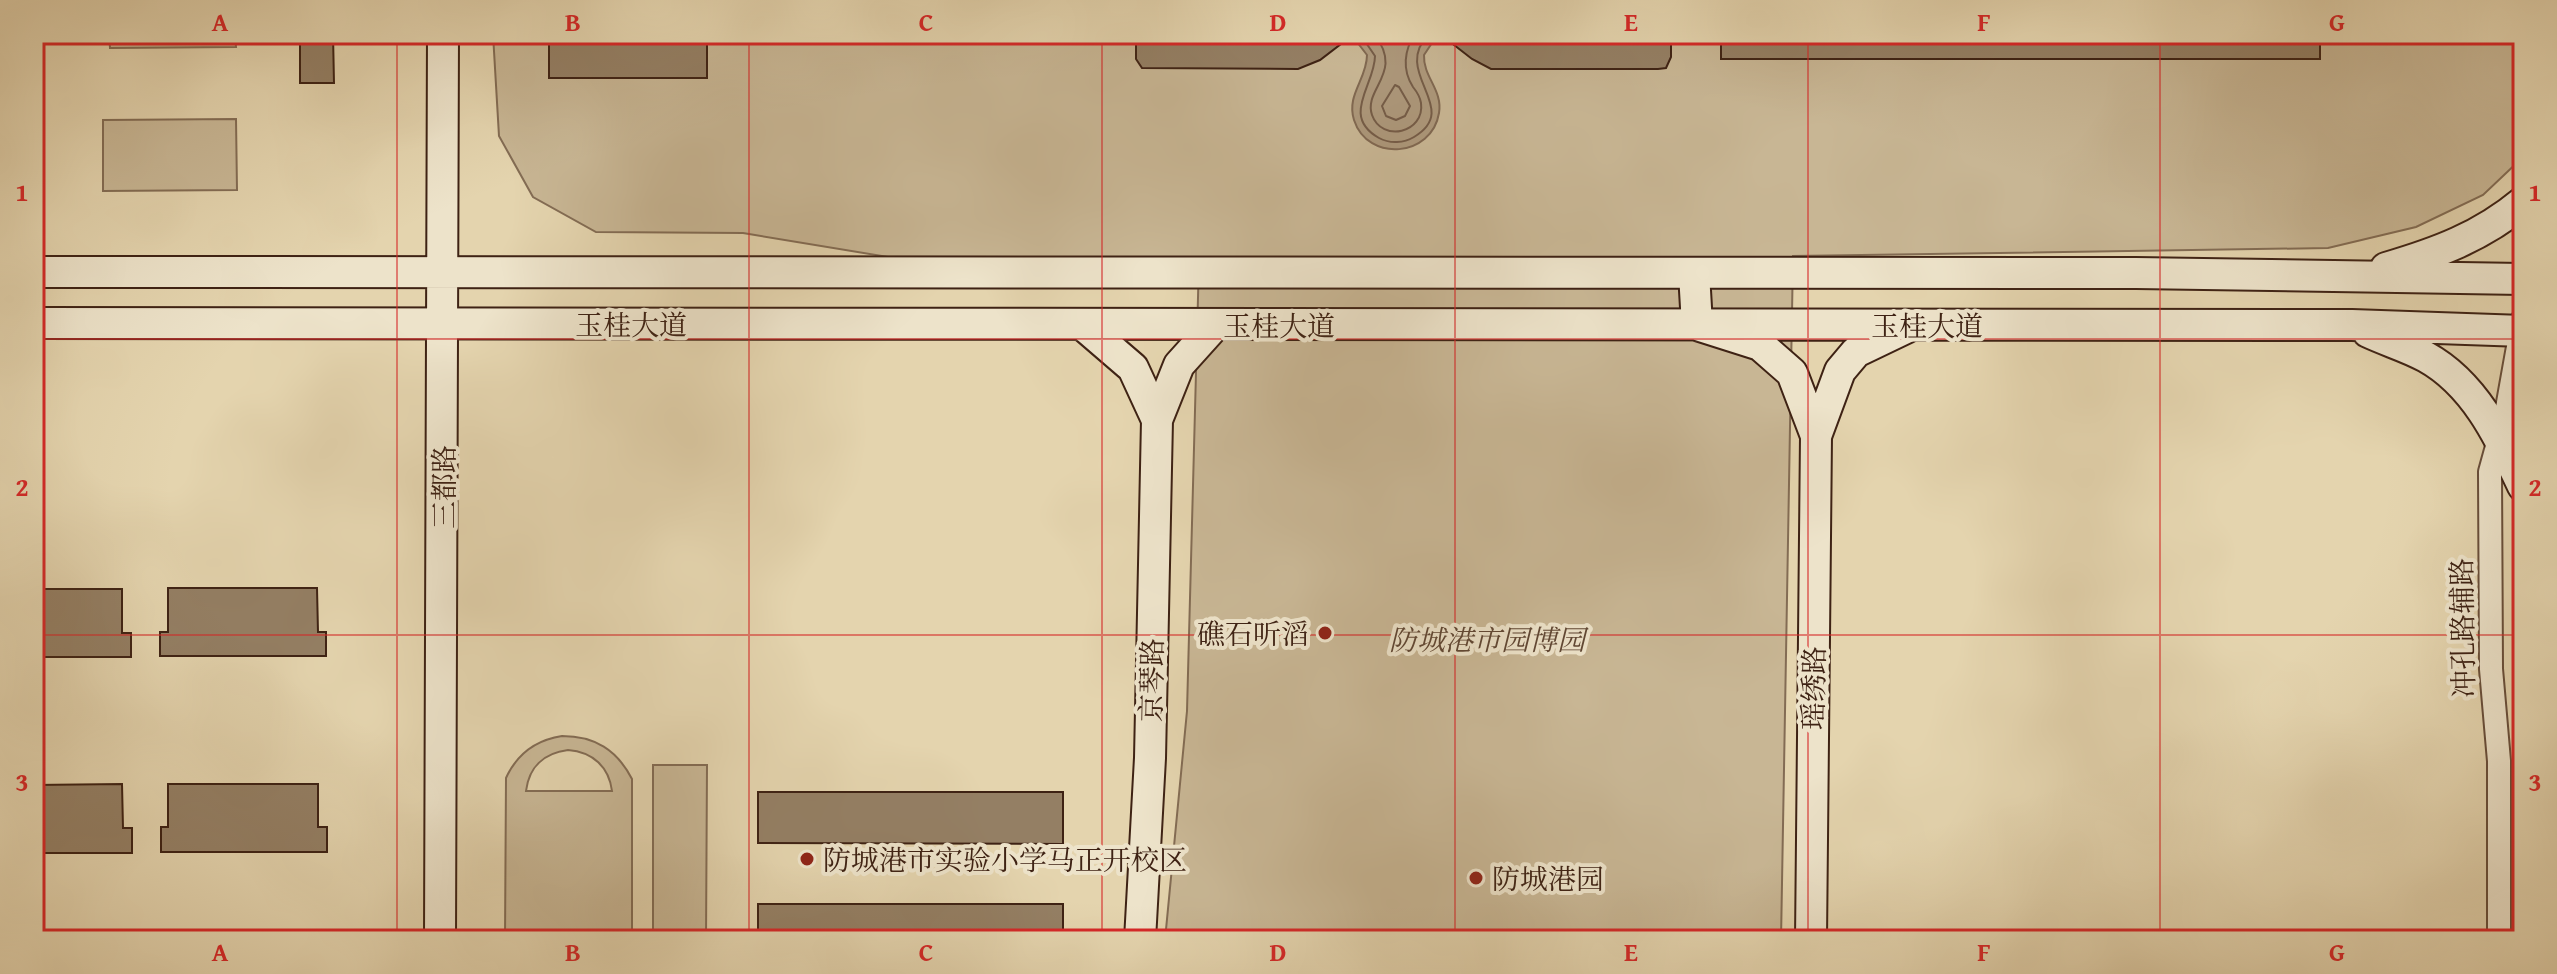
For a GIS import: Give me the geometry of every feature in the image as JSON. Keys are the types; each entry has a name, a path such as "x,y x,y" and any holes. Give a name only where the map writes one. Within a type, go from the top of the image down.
{"main road":[{"name":"三都路","path":"440,940 443,34"},
{"path":"2357,277 2439,252 2498,223 2523,202"},
{"name":"玉桂大道","path":"34,272 2071,273 2523,279"},
{"path":"879,272 879,324"},
{"path":"1694,273 1697,325 1760,345 1792,373 1816,436"},
{"path":"2071,273 2072,325"},
{"name":"玉桂大道","path":"34,323 2522,326"},
{"path":"1083,325 1133,368 1157,420"},
{"path":"1157,420 1179,365 1215,325"},
{"path":"1816,436 1840,371 1856,352 1913,325"},
{"path":"2352,325 2428,358 2464,386 2500,438 2523,486"},
{"name":"京琴路","path":"1140,940 1150,758 1157,420"},
{"name":"瑶绣路","path":"1811,940 1816,436"}],"street":[{"name":"冲孔路辅路","path":"2499,940 2499,761 2491,669 2490,472 2500,438 2522,326"}],"green space":[{"path":"109,34 235,34 236,47 110,48"},
{"name":"防城港市园博园","path":"493,34 2523,34 2523,157 2483,195 2416,227 2328,248 1793,256 1781,940 1165,940 1187,711 1199,260 900,259 743,233 596,232 533,197 499,136"},
{"path":"236,119 237,190 103,191 103,120"},
{"path":"574,737 595,742 619,760 632,779 632,940 612,940 612,936 526,936 526,940 505,940 506,778 522,755 553,738","holes":["568,750 577,751 598,762 607,775 612,791 526,791 534,768 545,758"]},
{"path":"653,765 707,765 706,940 653,940"}],"water":[{"path":"1358,34 1434,34 1442,38 1434,40 1424,55 1426,70 1438,97 1439,113 1434,128 1425,139 1413,146 1385,148 1372,143 1361,134 1354,120 1353,103 1367,55 1350,38"}],"building":[{"path":"300,34 333,34 334,83 300,83"},
{"path":"549,34 707,34 707,78 549,78"},
{"path":"1136,34 1354,34 1320,60 1298,69 1142,68 1136,59"},
{"path":"1440,34 1671,34 1671,57 1666,68 1658,69 1491,69 1472,59"},
{"path":"1721,34 2320,34 2320,59 1721,59"},
{"path":"168,588 317,588 318,632 326,632 326,656 160,656 160,632 168,632"},
{"path":"34,589 122,589 122,633 131,633 131,657 34,657"},
{"path":"122,784 123,828 132,828 132,853 34,853 34,785"},
{"path":"168,784 318,784 318,827 327,827 327,852 161,852 161,827 168,827"},
{"path":"758,792 1063,792 1063,844 758,843"},
{"path":"758,904 1063,904 1063,940 758,940"}],"place":[{"name":"礁石听滔","path":"1325,633"},
{"name":"防城港市实验小学马正开校区","path":"807,859"},
{"name":"防城港园","path":"1476,878"}]}
